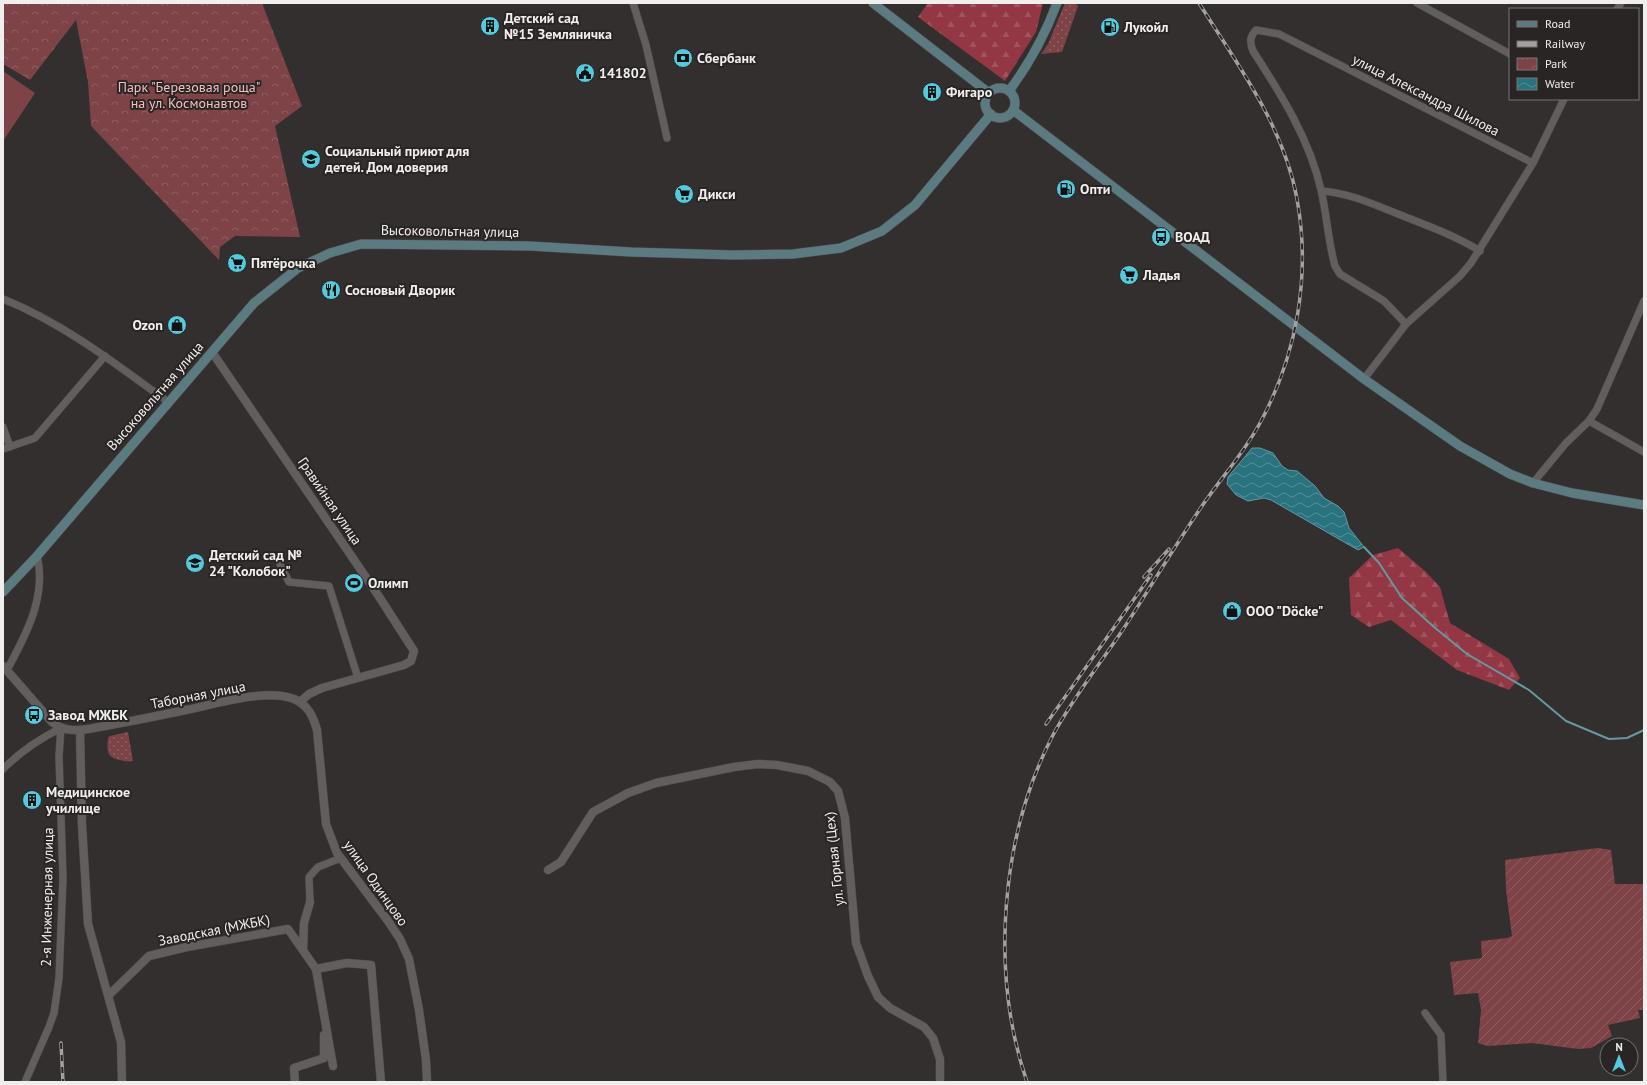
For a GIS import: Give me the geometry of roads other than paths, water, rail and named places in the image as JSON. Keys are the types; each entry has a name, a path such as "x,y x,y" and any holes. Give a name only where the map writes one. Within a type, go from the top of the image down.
{"main road":[{"path":"873,3 989,93"},
{"path":"1009,91 1027,67 1045,34 1057,3"},
{"path":"998,88 1009,91 1015,99 1013,110 1008,115 1002,117 991,114 986,105 989,93 998,88"},
{"path":"1013,110 1364,379 1425,423 1472,454 1510,474 1533,483 1572,493 1644,504"},
{"name":"Высоковольтная улица","path":"3,592 37,556 254,303 298,268 330,253 361,244 530,246 631,252 733,255 793,254 841,248 882,231 915,205 991,114"}],"street":[{"path":"633,3 646,45 668,138"},
{"path":"1417,3 1509,53"},
{"name":"улица Александра Шилова","path":"1322,191 1302,136 1282,96 1253,51 1251,38 1256,30 1270,31 1279,34 1533,163"},
{"path":"1364,379 1406,324 1460,276 1480,250 1533,163 1564,100"},
{"path":"1406,324 1384,300 1340,274 1335,266 1322,191 1337,192 1353,196 1443,231 1480,250"},
{"path":"3,299 33,311 105,356 168,402"},
{"path":"1533,483 1566,443 1589,421 1597,409 1644,301"},
{"name":"Гравийная улица","path":"212,352 410,645 414,655 411,661 404,665 358,678"},
{"path":"3,427 6,448 35,438 105,356"},
{"path":"1589,421 1644,452"},
{"path":"3,770 18,754 37,740 61,728 52,722 35,705 5,668 18,650 37,605 41,573 37,556"},
{"path":"280,564 289,582 329,586 358,678 322,688 309,694 300,702"},
{"name":"Таборная улица","path":"61,728 80,730 254,697 283,696 300,702"},
{"name":"улица Одинцово","path":"300,702 307,708 314,718 317,730 326,824 337,853 388,921 400,939 408,959 421,1024 426,1060 427,1082"},
{"name":"2-я Инженерная улица","path":"27,1079 54,1013 58,978 63,878 59,756 61,728"},
{"path":"80,730 82,825 88,924 121,1042 122,1082"},
{"name":"ул. Горная (Цех)","path":"548,870 561,862 593,812 628,793 656,783 734,767 758,764 777,765 808,771 830,782 838,791 845,818 856,942 868,976 878,997 886,1004 924,1027 933,1038 940,1059 940,1082"},
{"path":"304,951 304,923 310,902 309,877 318,867 341,858"},
{"name":"Заводская (МЖБК)","path":"109,995 149,956 187,947 288,929 316,970 333,1066"},
{"path":"316,970 347,963 372,965 381,1082"},
{"path":"1425,1013 1440,1035 1443,1082"},
{"name":"Заводская (МЖБК)","path":"295,1082 294,1068 324,1058 325,1018"}],"water":[{"path":"1252,448 1260,448 1273,453 1282,466 1288,470 1297,471 1315,486 1324,498 1338,506 1344,512 1349,528 1364,547 1358,550 1271,500 1264,498 1248,501 1236,495 1227,484 1228,477"}],"waterway":[{"path":"1364,547 1379,563 1402,598 1434,627 1467,654 1529,690 1566,721 1609,739 1627,738 1644,730"}],"railway":[{"path":"1027,1082 1015,1040 1008,997 1005,952 1006,906 1012,861 1021,817 1035,775 1053,735 1069,708 1122,631 1192,521 1254,434 1273,397 1283,370 1292,342 1298,314 1301,285 1301,228 1291,172 1282,146 1257,96 1199,3"},
{"path":"1144,577 1169,549"},
{"path":"1046,724 1151,575"},
{"path":"61,1043 63,1082"}],"place":[{"name":"Детский сад №15 Земляничка","path":"490,26"},
{"name":"Лукойл","path":"1110,27"},
{"name":"Сбербанк","path":"683,58"},
{"name":"141802","path":"585,73"},
{"name":"Фигаро","path":"932,92"},
{"name":"Социальный приют для детей. Дом доверия","path":"311,159"},
{"name":"Опти","path":"1066,189"},
{"name":"Дикси","path":"684,194"},
{"name":"ВОАД","path":"1161,237"},
{"name":"Пятёрочка","path":"237,263"},
{"name":"Ладья","path":"1129,275"},
{"name":"Сосновый Дворик","path":"331,290"},
{"name":"Ozon","path":"177,325"},
{"name":"Детский сад № 24 \"Колобок\"","path":"195,563"},
{"name":"Олимп","path":"354,583"},
{"name":"ООО \"Döcke\"","path":"1232,611"},
{"name":"Завод МЖБК","path":"34,715"},
{"name":"Медицинское училище","path":"32,800"}],"park label":[{"name":"Парк \"Березовая роща\" на ул. Космонавтов","path":"189,96"}]}
